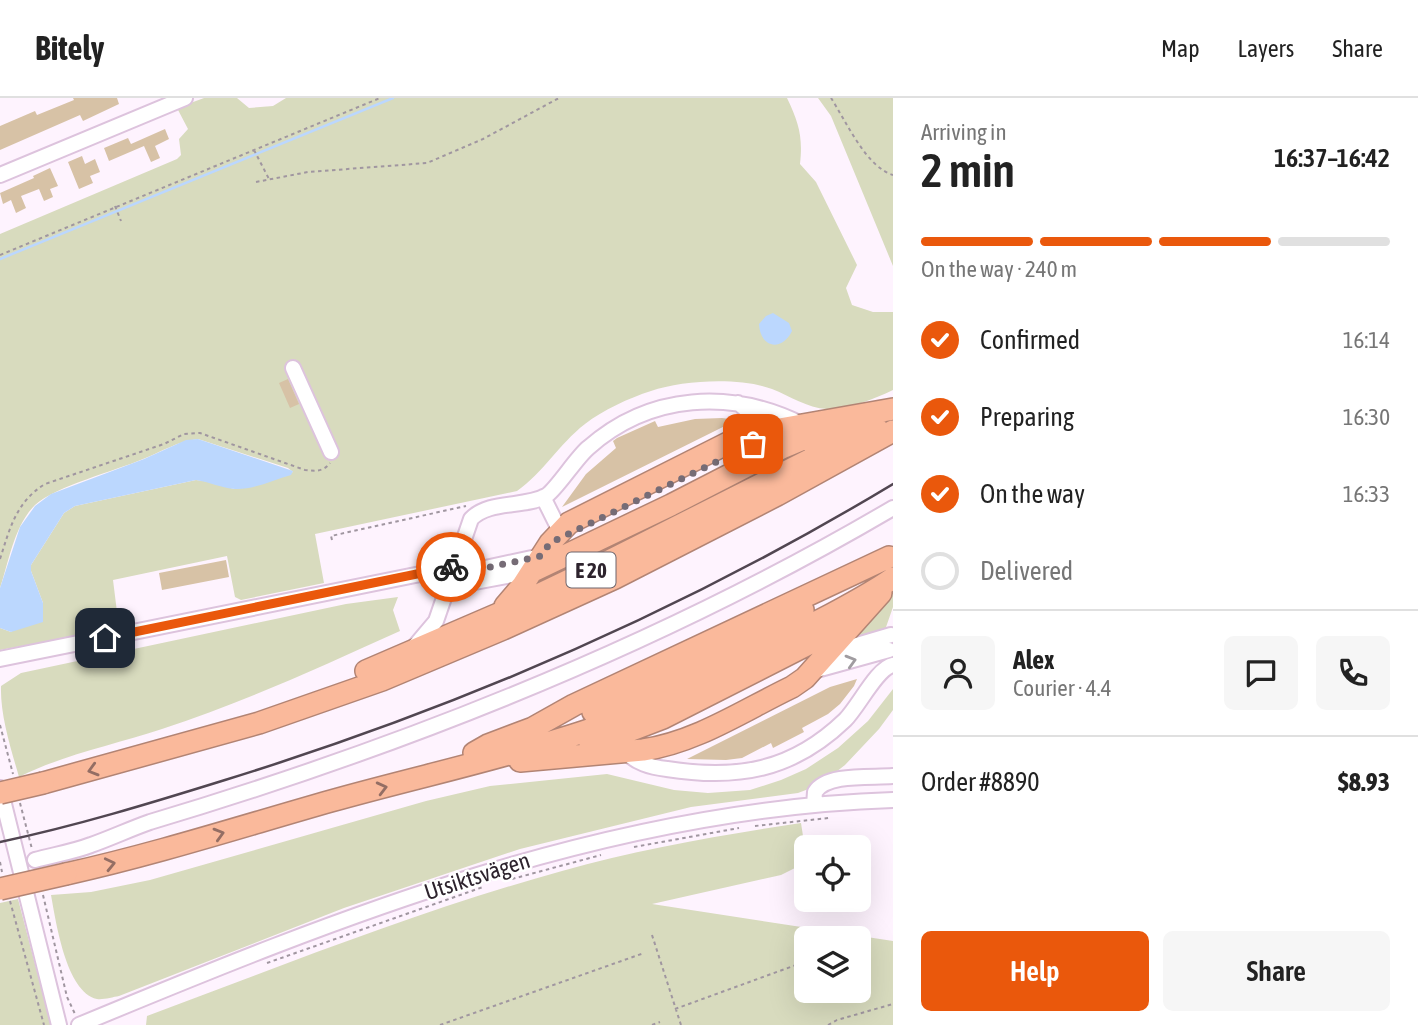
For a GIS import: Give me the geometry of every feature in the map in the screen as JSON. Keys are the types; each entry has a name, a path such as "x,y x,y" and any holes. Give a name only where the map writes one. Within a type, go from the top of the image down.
{"highway":[{"name":"E 20","path":"546,550 630,529 810,443 893,413"},
{"name":"E 20","path":"500,622 546,550 569,523 715,449 752,434 893,413"},
{"name":"E 20","path":"513,598 813,449 893,413"},
{"name":"E 20","path":"0,793 259,723 382,680 500,622 893,413"},
{"name":"E 20","path":"615,549 630,529 784,447 862,416"},
{"name":"E 20","path":"546,550 667,497 780,441 803,425"},
{"name":"E 20","path":"546,550 664,489 803,425"},
{"name":"E 20","path":"142,756 290,703 409,653 619,585 781,502 861,456 893,431"},
{"path":"666,740 683,741 792,687 812,671 875,600 892,567"},
{"path":"537,736 596,704 892,567"},
{"path":"432,775 488,745 537,736 585,738 648,716 875,600"},
{"path":"558,756 609,740 663,718 859,618"},
{"path":"591,754 667,725 845,634"},
{"path":"4,887 153,854 432,775 558,756 624,751 666,740 828,653"}],"street":[{"path":"0,175 164,102 185,98"},
{"path":"293,368 331,452"},
{"path":"409,653 436,621 468,524 474,515 549,494 572,465 598,439 640,415 687,403 737,402 770,410 803,425"},
{"path":"737,402 751,414 752,434"},
{"path":"0,659 236,611 452,576 546,550 543,497"},
{"path":"35,860 88,846 127,830 278,783 463,716 696,614 893,508"},
{"path":"624,751 644,765 704,775 766,767 799,754 844,721 864,698 880,671 891,660 892,632 828,653"},
{"path":"812,671 891,660"},
{"path":"665,769 660,761 666,740"},
{"path":"814,805 815,792 822,783 837,779 893,776"},
{"path":"0,788 59,1025"},
{"name":"Utsiktsvägen","path":"79,1025 220,966 333,924 482,873 554,852 653,828 749,813 814,805 893,800"}],"path":[{"path":"0,255 380,98"},
{"path":"256,182 308,172 427,163 483,139 559,98"},
{"path":"831,98 862,148 876,165 893,175"},
{"path":"255,150 269,180"},
{"path":"116,208 121,221"},
{"path":"0,559 19,508 30,494 45,484 164,444 184,434 200,433 305,470 318,472 326,468 331,460 331,452"},
{"path":"332,540 331,536 473,505"},
{"path":"630,848 749,826 836,817"},
{"path":"513,878 604,854"},
{"path":"0,862 4,887 44,1025"},
{"path":"268,962 487,885"},
{"path":"652,935 681,1025"},
{"path":"440,1025 644,953"},
{"path":"676,1009 794,966"},
{"path":"828,1025 893,1004"},
{"path":"652,1025 660,1022"}],"green space":[{"path":"204,98 237,98 249,108 273,106 286,98 787,98 799,130 800,164 816,182 857,265 846,288 852,305 873,312 893,312 893,390 853,405 827,409 806,404 759,385 712,381 664,387 616,405 585,424 517,491 315,534 324,583 241,600 235,597 227,556 113,580 119,628 0,650 0,628 11,632 43,603 31,565 64,513 75,506 196,480 234,489 293,472 288,468 198,439 177,444 71,485 45,498 28,513 13,544 0,588 0,234 177,159 181,155 179,139 188,129 177,108"},
{"path":"818,98 893,98 893,266 831,116"},
{"path":"893,592 893,607 885,630 848,642"},
{"path":"398,597 393,610 400,631 222,708 72,756 19,777 4,720 1,686 21,673 346,604"},
{"path":"893,689 893,710 879,729 845,765 819,785 798,793 691,807 520,849 344,908 119,996 97,999 86,994 77,984 64,954 51,895 91,892 150,880 426,801 490,786 607,774 674,790 708,793 750,790 806,769 838,748 868,721"},
{"path":"801,823 803,835 794,835 794,868 781,875 652,904 795,926 794,1003 871,1003 871,938 893,941 893,1025 146,1025 147,1016 457,903 562,871 681,843"},
{"path":"18,899 51,1025 0,1025 0,903"}],"water":[{"path":"773,313 789,323 792,331 788,338 777,344 767,342 760,332 759,324"},
{"path":"198,439 293,471 291,475 249,488 230,488 196,480 75,506 64,513 31,565 43,603 43,622 11,632 0,628 0,588 20,527 35,506 51,494 186,440"}],"building":[{"path":"73,98 117,98 119,104 83,121 80,115 0,150 0,126 35,111 37,115 74,100"},
{"path":"165,129 169,139 155,146 160,158 151,162 144,146 109,161 104,148 128,138 131,144"},
{"path":"82,156 85,164 95,159 100,172 90,176 93,183 79,189 68,162"},
{"path":"50,168 58,186 50,189 53,197 44,201 39,189 21,196 26,208 16,213 11,200 3,204 0,193"},
{"path":"288,379 299,404 290,408 279,383"},
{"path":"695,419 737,420 562,507 586,474 616,448 613,441 617,438 655,421 658,427"},
{"path":"226,560 229,577 162,590 159,573"},
{"path":"857,679 840,704 828,714 802,728 804,732 773,748 771,743 742,758 687,759 830,687"}],"waterway":[{"path":"0,259 393,98"}],"railway":[{"path":"0,842 141,806 225,780 312,752 484,688 651,614 814,530 893,484"}],"way so far":[{"path":"451,567 455,567 453,575 541,556 550,543 643,500 753,444"}],"route":[{"path":"105,638 451,567"}]}
